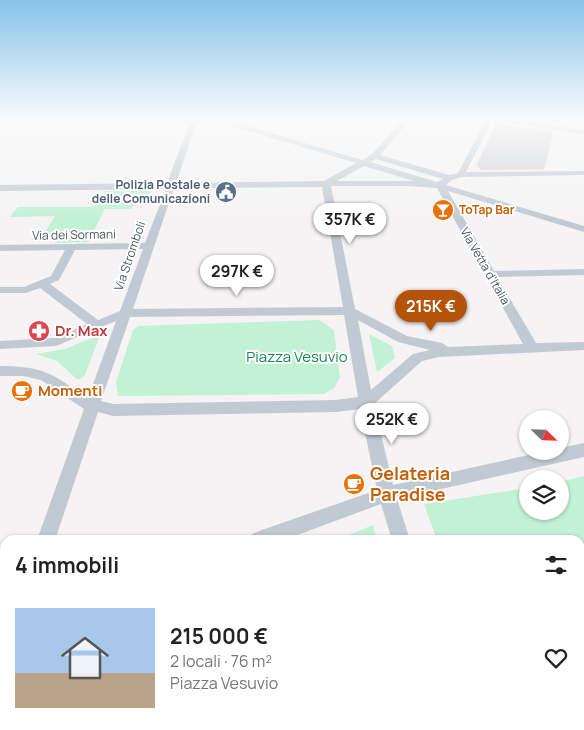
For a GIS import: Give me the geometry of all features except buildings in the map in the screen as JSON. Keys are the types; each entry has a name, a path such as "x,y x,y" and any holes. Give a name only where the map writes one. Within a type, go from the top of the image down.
{"street":[{"name":"Via Stromboli","path":"125,313 182,153"},
{"path":"331,153 440,186"},
{"path":"326,184 378,153"},
{"path":"461,175 472,153"},
{"path":"375,156 449,178"},
{"path":"0,188 408,183 440,186 479,186 519,174 584,173"},
{"path":"440,186 449,178 461,175 479,186 584,229"},
{"path":"326,184 367,402 387,494 399,535"},
{"name":"Via Vetta d'Italia","path":"440,186 531,347"},
{"name":"Via dei Sormani","path":"0,248 149,246"},
{"path":"0,290 26,290 55,278 71,248"},
{"path":"490,274 584,272"},
{"path":"42,284 98,326"},
{"path":"0,345 56,342 98,326 125,313 350,311 403,339 454,350"},
{"path":"48,535 125,313"},
{"path":"403,339 409,350 409,364"},
{"path":"0,371 23,371 44,376 77,399 92,406 113,410 336,406 367,402 418,357 454,350 584,346"},
{"path":"273,535 387,494 584,450"}],"green space":[{"path":"105,191 152,191 131,209 105,209 88,242 55,243 57,237 43,236 55,216 10,217 18,207 90,207 100,204"},
{"name":"Piazza Vesuvio","path":"319,320 334,330 340,378 334,388 324,394 118,396 116,382 133,330 139,326"},
{"path":"369,334 392,346 395,358 377,372"},
{"path":"94,337 99,338 85,375 80,379 77,379 57,361 36,354 65,349"},
{"path":"584,476 584,535 435,535 424,504 519,489 519,520 569,520 569,480"},
{"path":"373,525 376,535 349,535"}],"place":[{"name":"Polizia Postale e delle Comunicazioni","path":"226,192"},
{"name":"ToTap Bar","path":"443,210"},
{"name":"Dr. Max","path":"39,331"},
{"name":"Momenti","path":"22,391"},
{"name":"Gelateria Paradise","path":"354,484"}]}
